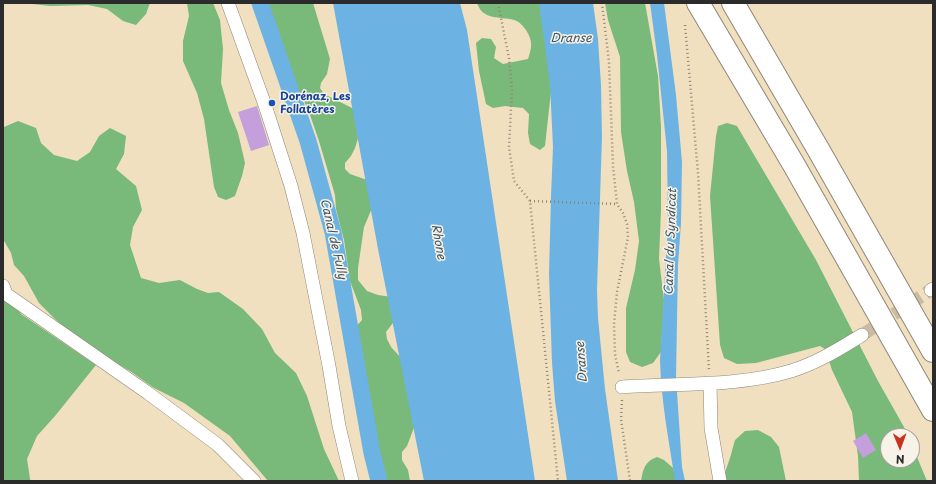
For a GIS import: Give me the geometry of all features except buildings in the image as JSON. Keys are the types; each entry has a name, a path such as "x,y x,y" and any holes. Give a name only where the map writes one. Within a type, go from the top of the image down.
{"highway":[{"path":"698,3 794,165 933,410"},
{"path":"733,3 933,351"}],"street":[{"path":"228,3 265,105 289,180 303,234 329,366 339,426 352,481"},
{"path":"3,286 6,294 148,393 218,444 254,481"},
{"path":"622,387 736,382 768,377 793,370 824,358 862,335"},
{"path":"710,383 711,428 720,481"}],"path":[{"path":"498,3 510,58 512,90 509,147 514,181 530,201 558,481"},
{"path":"602,3 609,62 613,166 617,204 627,224 628,237 617,292 614,324 615,354 622,387 621,419 630,481"},
{"path":"686,25 698,173 710,383"},
{"path":"530,201 617,204"}],"green space":[{"path":"23,3 150,3 146,14 136,25 123,21 107,9 88,5 50,6"},
{"path":"187,3 213,3 220,20 223,49 221,83 238,133 245,163 235,196 226,200 218,197 214,187 204,119 197,93 183,61 183,41 189,16"},
{"path":"267,3 313,3 330,59 327,74 321,83 320,88 324,94 360,112 362,125 355,148 345,163 345,169 350,174 370,181 375,201 364,227 358,268 358,280 367,291 378,295 399,298 402,311 386,332 387,339 391,347 413,371 421,409 407,446 402,452 402,460 408,470 410,481 384,481 359,362 352,344 354,329 362,320 361,310 350,281 344,240 336,209 335,195 308,109 299,92 276,34"},
{"path":"477,3 543,3 554,64 545,146 540,150 530,144 528,133 529,114 523,108 505,106 493,108 486,104 479,71 476,43 482,38 491,39 496,47 494,58 503,64 528,59 531,47 530,37 525,28 518,21 492,17 483,13"},
{"path":"605,3 645,3 658,76 661,127 661,210 659,259 664,300 661,352 653,363 642,367 630,362 626,352 626,308 635,270 639,241 634,202 627,171 621,132 620,57 608,20"},
{"path":"18,121 36,128 41,143 54,155 77,161 90,152 99,136 110,128 126,136 124,154 116,169 136,186 142,210 133,227 130,245 141,278 159,283 180,280 208,293 219,292 243,309 262,329 275,353 296,373 307,396 324,449 339,481 268,481 230,436 184,403 154,388 63,327 39,303 24,276 14,265 11,253 3,239 3,126 4,127"},
{"path":"727,123 737,126 816,260 878,381 904,427 880,428 880,468 920,468 920,464 927,481 859,481 858,456 852,412 832,370 825,349 820,346 756,363 737,364 724,358 720,345 710,196 718,126"},
{"path":"3,280 21,314 96,365 37,436 27,459 31,481 3,481"},
{"path":"758,430 771,437 779,447 786,481 722,481 735,440 745,431"},
{"path":"657,457 664,460 673,468 677,481 641,481 647,463"}],"water":[{"name":"Rhone","path":"333,3 460,3 467,30 535,481 424,481 378,249"},
{"name":"Dranse","path":"539,3 593,3 598,39 602,137 597,290 598,318 605,389 618,481 567,481 555,401 552,363 549,274 553,147 550,85"},
{"name":"Canal du Syndicat","path":"650,3 664,3 676,95 682,162 676,377 682,467 685,481 675,481 662,391 660,360 668,223 667,151"}],"waterway":[{"name":"Canal de Fully","path":"260,3 308,141 333,232 372,453 379,481"}],"tunnel":[{"path":"862,335 931,290"}],"place":[{"name":"Dorénaz, Les Follatères","path":"272,103"}]}
